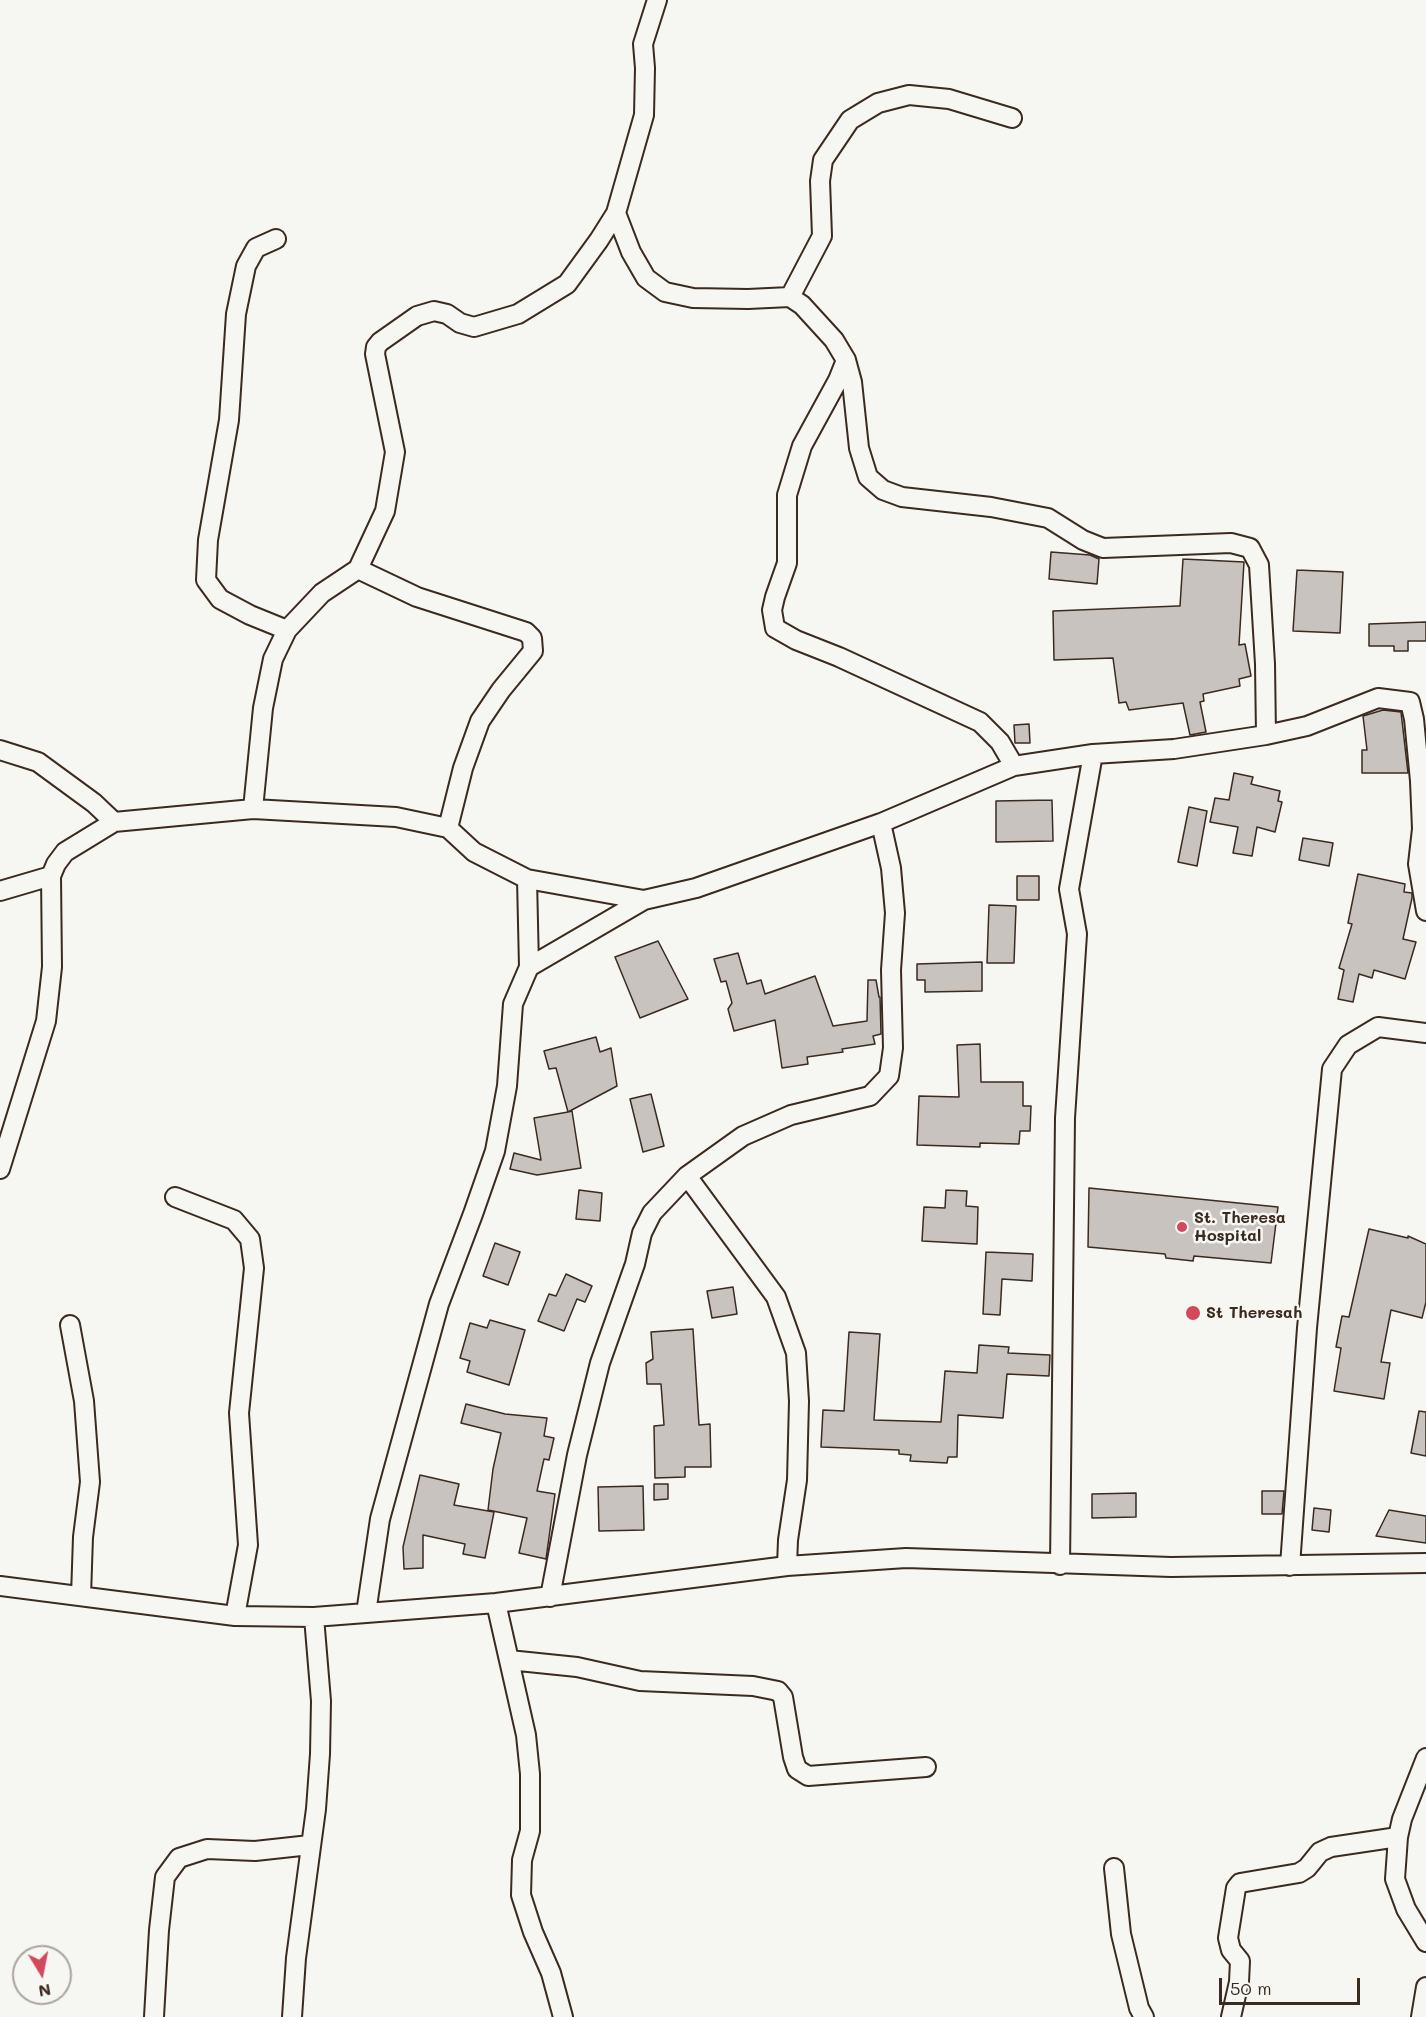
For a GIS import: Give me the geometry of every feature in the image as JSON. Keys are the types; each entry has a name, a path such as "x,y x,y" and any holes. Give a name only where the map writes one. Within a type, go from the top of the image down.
{"street":[{"path":"253,809 263,708 273,659 287,630 322,593 358,569 386,511 395,452 375,354 376,347 417,316 434,311 447,314 460,323 474,327 518,314 567,284 616,213 644,115 643,44 657,0"},
{"path":"790,297 822,236 820,181 824,160 850,120 878,103 909,95 949,99 1012,118"},
{"path":"616,213 631,252 646,278 665,292 693,298 790,297 802,305 834,340 846,360 852,382 859,448 868,477 883,490 902,497 991,507 1048,518 1083,540 1103,548 1231,543 1250,548 1259,565 1265,664 1266,735"},
{"path":"276,239 255,248 246,266 236,314 229,420 208,540 206,580 220,599 250,615 287,630"},
{"path":"846,360 838,380 802,446 787,495 787,563 772,610 775,628 796,640 839,657 980,722 999,742 1014,766"},
{"path":"358,569 417,597 526,632 532,638 533,651 501,690 480,721 463,768 448,828"},
{"path":"529,967 644,900 696,888 881,823 1014,766 1093,754 1174,748 1266,735 1307,726 1378,698 1410,702 1414,719 1422,829 1418,864 1426,911"},
{"path":"0,750 38,762 94,803 114,822"},
{"path":"1060,1565 1065,1118 1077,934 1069,889 1093,754"},
{"path":"0,1169 46,1021 52,967 51,876 65,852 114,822 253,809 396,817 448,828 474,852 527,879 644,900"},
{"path":"550,1597 577,1455 600,1363 635,1264 642,1233 652,1213 687,1176 743,1136 791,1115 870,1096 889,1076 893,1048 891,970 895,913 891,868 881,823"},
{"path":"0,891 51,876"},
{"path":"366,1613 380,1519 439,1304 495,1151 507,1086 513,1004 529,967 527,879"},
{"path":"1290,1566 1307,1328 1332,1069 1348,1045 1378,1028 1426,1033"},
{"path":"687,1176 776,1297 795,1353 799,1401 797,1480 788,1540 787,1566"},
{"path":"175,1197 234,1220 250,1239 254,1268 239,1413 249,1545 236,1616"},
{"path":"70,1325 84,1401 90,1482 83,1537 81,1596"},
{"path":"0,1586 236,1616 314,1617 496,1603 787,1566 906,1558 1172,1567 1426,1563"},
{"path":"496,1603 526,1735 530,1774 530,1831 522,1860 521,1895 533,1932 551,1973 563,2017"},
{"path":"292,2017 296,1958 316,1809 320,1754 321,1701 314,1617"},
{"path":"509,1660 577,1667 640,1681 753,1686 778,1691 783,1697 797,1769 808,1776 926,1767"},
{"path":"1426,1758 1402,1819 1398,1837 1395,1879 1406,1909 1426,1942"},
{"path":"1231,2017 1239,1982 1240,1961 1231,1950 1228,1938 1236,1888 1240,1883 1299,1873 1307,1868 1320,1852 1331,1847 1398,1837"},
{"path":"154,2017 159,1930 165,1877 179,1858 207,1849 255,1851 310,1845"},
{"path":"1114,1868 1121,1934 1139,2008 1144,2017"},
{"path":"1421,2017 1426,1987"}],"building":[{"path":"1051,552 1090,555 1099,559 1097,584 1049,579"},
{"path":"1183,559 1244,562 1239,645 1245,644 1251,676 1239,679 1240,686 1203,694 1204,701 1200,702 1206,732 1190,735 1183,703 1129,710 1126,702 1119,703 1113,658 1054,660 1053,611 1180,606"},
{"path":"1297,570 1343,572 1340,633 1293,631"},
{"path":"1426,622 1426,641 1408,641 1408,651 1394,651 1394,646 1369,646 1369,624"},
{"path":"1383,710 1401,712 1408,773 1362,773 1362,750 1367,750 1363,716"},
{"path":"1029,724 1030,743 1015,743 1014,725"},
{"path":"1234,773 1253,777 1251,784 1280,791 1278,801 1282,802 1275,832 1257,827 1252,856 1233,853 1238,827 1210,822 1215,798 1229,800"},
{"path":"1052,800 1053,841 996,842 996,801"},
{"path":"1189,807 1207,811 1197,866 1178,862"},
{"path":"1303,838 1333,843 1329,866 1299,860"},
{"path":"1358,874 1405,884 1404,892 1412,893 1412,898 1403,939 1416,942 1405,979 1374,970 1372,978 1359,974 1353,1002 1338,999 1344,970 1339,968 1352,924 1348,923"},
{"path":"1017,876 1039,876 1039,900 1017,900"},
{"path":"989,905 1016,906 1014,963 987,963"},
{"path":"658,941 688,999 640,1018 615,957"},
{"path":"738,953 747,984 761,980 765,994 815,976 833,1026 867,1021 868,980 876,980 880,997 881,1034 873,1036 875,1044 842,1049 843,1052 807,1057 808,1064 782,1068 775,1020 734,1031 728,1009 732,1003 726,981 721,982 714,959"},
{"path":"982,962 982,991 925,992 925,980 917,980 917,964"},
{"path":"596,1037 600,1052 611,1048 617,1086 568,1112 556,1068 549,1069 544,1051"},
{"path":"980,1044 981,1082 1023,1082 1023,1106 1031,1106 1030,1131 1020,1131 1019,1144 980,1143 980,1147 917,1145 919,1096 959,1097 957,1045"},
{"path":"651,1094 664,1146 643,1152 630,1099"},
{"path":"572,1111 581,1168 537,1175 510,1169 514,1153 541,1160 534,1118"},
{"name":"St. Theresa Hospital","path":"1089,1188 1278,1207 1271,1263 1194,1256 1193,1261 1166,1258 1165,1254 1088,1247"},
{"path":"579,1190 602,1193 600,1221 576,1219"},
{"path":"946,1190 967,1191 966,1206 978,1207 977,1244 922,1241 924,1207 945,1208"},
{"path":"1369,1229 1408,1238 1408,1236 1426,1244 1426,1302 1422,1318 1391,1310 1381,1362 1390,1363 1384,1399 1334,1391 1341,1348 1336,1347 1342,1316 1349,1317"},
{"path":"495,1243 520,1252 508,1285 483,1276"},
{"path":"986,1252 1033,1254 1032,1281 1002,1279 1000,1315 983,1314"},
{"path":"566,1274 592,1286 585,1302 577,1299 564,1331 538,1321 549,1294 556,1296"},
{"path":"733,1287 737,1314 712,1318 707,1291"},
{"path":"490,1320 525,1330 509,1385 467,1372 470,1361 460,1358 470,1323 487,1328"},
{"path":"693,1329 699,1425 710,1424 711,1467 685,1467 685,1477 655,1478 654,1426 664,1425 661,1384 647,1384 646,1363 653,1359 651,1332"},
{"path":"849,1332 880,1334 874,1420 941,1422 945,1371 977,1373 979,1345 1009,1347 1008,1353 1050,1355 1049,1376 1007,1374 1003,1418 958,1415 957,1457 948,1457 947,1463 910,1461 911,1455 899,1454 899,1450 821,1447 823,1410 844,1411"},
{"path":"466,1404 505,1414 547,1418 544,1436 554,1438 549,1460 544,1459 537,1491 555,1494 546,1559 519,1553 527,1518 488,1510 493,1469 501,1433 461,1423"},
{"path":"1419,1411 1426,1412 1426,1456 1411,1453"},
{"path":"420,1475 459,1484 454,1505 494,1512 485,1558 463,1554 465,1544 423,1535 423,1568 404,1569 403,1547"},
{"path":"654,1484 668,1484 668,1499 654,1500"},
{"path":"643,1486 644,1530 599,1531 598,1487"},
{"path":"1262,1491 1284,1491 1282,1514 1262,1514"},
{"path":"1136,1493 1136,1517 1092,1518 1092,1494"},
{"path":"1314,1508 1331,1510 1329,1532 1312,1530"},
{"path":"1389,1510 1426,1516 1426,1543 1376,1536"}],"place":[{"name":"St. Theresa Hospital","path":"1182,1227"},
{"name":"St Theresah","path":"1193,1313"}]}
